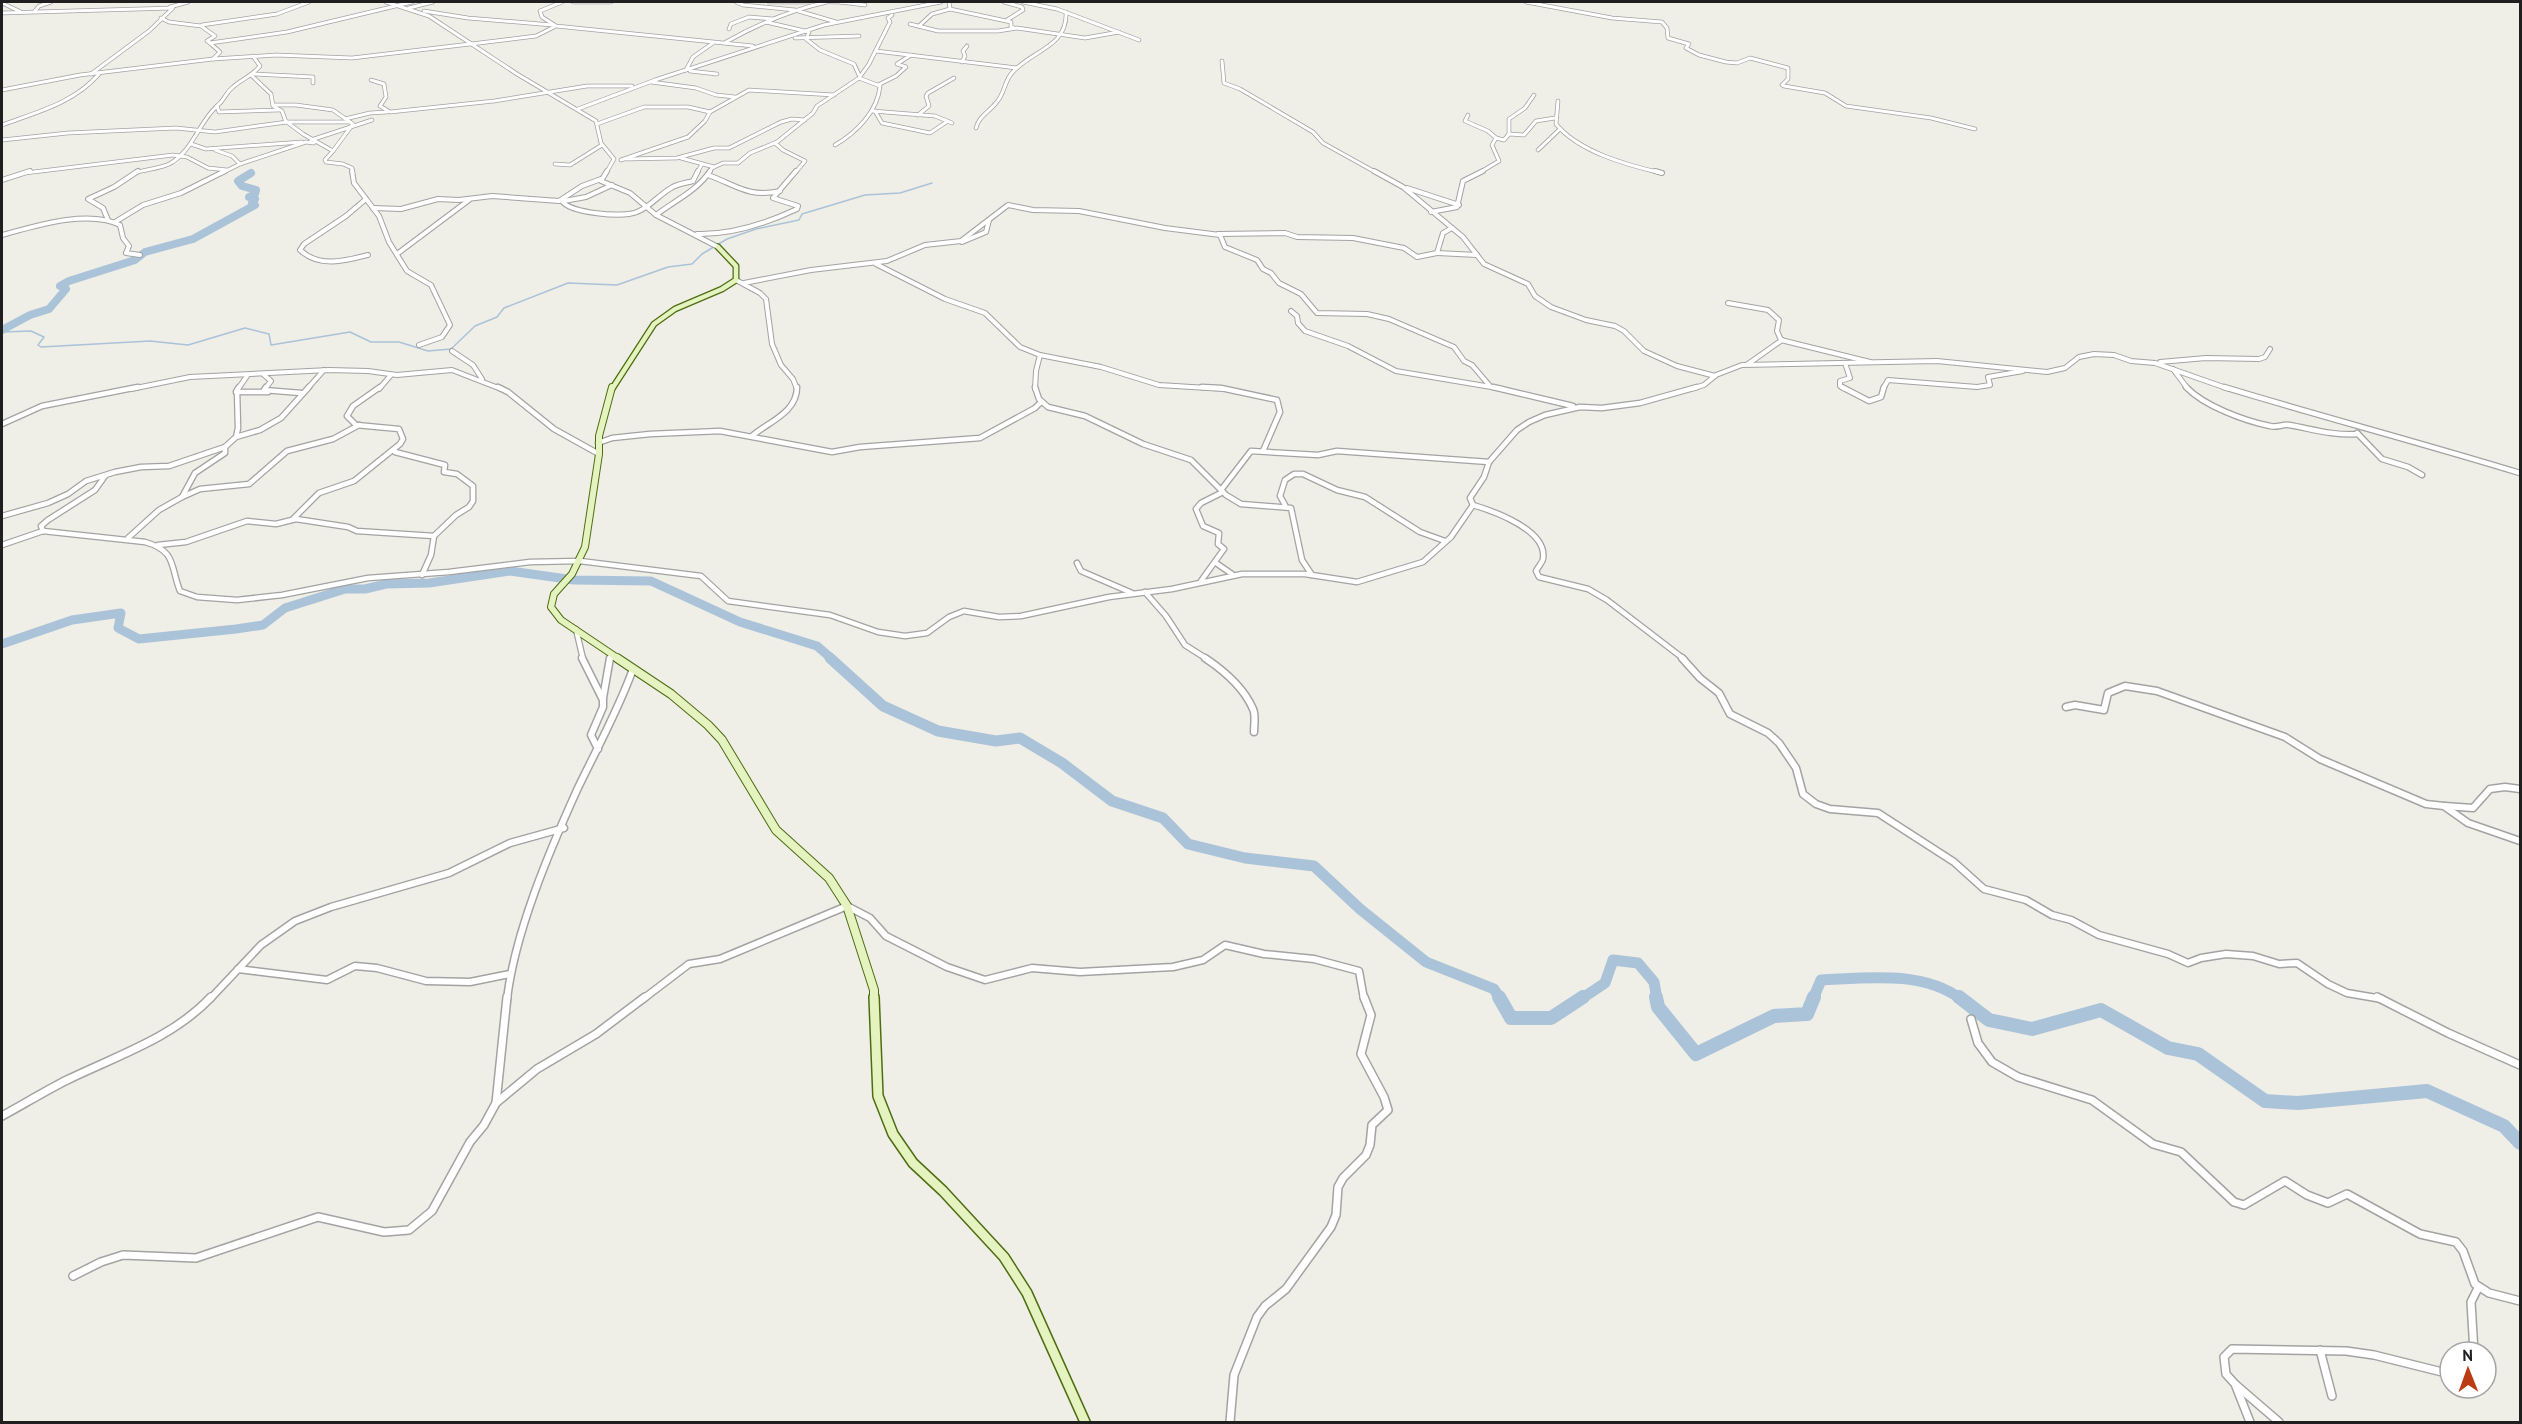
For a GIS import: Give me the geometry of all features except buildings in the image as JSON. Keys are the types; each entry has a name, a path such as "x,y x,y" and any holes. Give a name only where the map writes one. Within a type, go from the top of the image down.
{"street":[{"path":"33,12 39,6 51,2"},
{"path":"2,13 170,7 188,2"},
{"path":"161,18 177,24 201,25 277,14 309,2"},
{"path":"386,2 429,16 470,44 578,109 597,124 602,145 614,161"},
{"path":"210,44 321,26 412,2"},
{"path":"407,8 433,2"},
{"path":"555,26 542,17 540,11 562,2"},
{"path":"573,2 611,2"},
{"path":"736,2 743,5 795,10 836,22"},
{"path":"771,2 865,3 863,13 857,18"},
{"path":"721,43 732,40 753,27 816,2"},
{"path":"578,109 748,48 809,32 836,22 941,2"},
{"path":"949,2 950,9"},
{"path":"1004,2 1022,7 1023,10 1019,15 1006,21"},
{"path":"1023,2 1041,4 1066,12 1139,40"},
{"path":"1526,2 1618,19 1662,22 1667,28 1667,37 1689,44 1685,48 1697,54 1734,63 1750,58 1788,68 1788,79 1782,85 1784,86 1825,93 1846,106 1931,117 1975,129"},
{"path":"2,3 14,6 21,12"},
{"path":"91,74 149,31 173,9 170,7"},
{"path":"759,17 762,7"},
{"path":"919,26 923,20 950,9 1011,22 1011,27 1014,28"},
{"path":"413,10 474,19 713,42 748,48"},
{"path":"656,215 683,198 714,167 723,163 738,163 750,153 775,143 805,120 818,106 859,76 876,51 889,17 902,11"},
{"path":"976,128 977,121 999,100 1009,77 1017,68 1053,43 1059,36 1065,25 1066,12"},
{"path":"875,16 889,21"},
{"path":"729,29 731,24 749,17 775,19"},
{"path":"766,22 809,32"},
{"path":"910,24 938,31 999,31 1014,28 1059,36 1088,38 1119,32"},
{"path":"201,25 215,36 207,41 223,49"},
{"path":"2,90 91,74 213,59 286,55 352,58 536,36 555,26"},
{"path":"806,39 809,32"},
{"path":"785,39 859,36"},
{"path":"806,39 823,52 854,64 859,76 878,85 880,90 872,111 850,136 835,145"},
{"path":"213,59 232,42"},
{"path":"686,70 688,63 698,52 713,42"},
{"path":"962,62 965,56 963,51 967,46"},
{"path":"876,51 1017,68"},
{"path":"878,85 901,73 906,67 897,64 912,54"},
{"path":"108,220 104,208 88,199 121,184 135,172 168,165 181,154 191,144 210,112 225,100 227,93 238,82 252,75 260,65 253,56"},
{"path":"1222,62 1224,83 1240,89 1285,114 1313,132 1323,143 1403,186 1459,205"},
{"path":"674,74 695,71 717,74 714,74"},
{"path":"2,125 59,104 90,84 99,74"},
{"path":"252,75 313,77 313,83"},
{"path":"252,75 271,94 273,105 296,131 307,135 333,152"},
{"path":"918,115 929,106 926,96 928,93 954,78"},
{"path":"370,80 384,84 386,97 380,106 387,112"},
{"path":"650,82 696,88 716,95 738,97"},
{"path":"315,122 370,113 452,106 594,86 640,86"},
{"path":"597,124 644,107 687,107 710,110 752,90 834,95"},
{"path":"1468,115 1465,121 1488,131 1496,138 1505,140 1509,134 1509,119 1525,108 1534,95"},
{"path":"1558,100 1555,118 1560,129 1595,151 1638,168 1662,173"},
{"path":"273,105 296,105 333,110 351,125"},
{"path":"217,106 219,112 223,113 279,110"},
{"path":"621,160 688,137 705,121 710,110"},
{"path":"872,111 935,116 952,123"},
{"path":"872,111 882,123 911,127 929,133 933,133 948,121"},
{"path":"1509,134 1524,135 1534,121 1541,117 1555,118"},
{"path":"563,201 582,186 601,179 614,161 677,158 716,148 729,148 781,122 792,119 805,120"},
{"path":"116,222 150,202 193,187 240,164 351,125 372,120"},
{"path":"2,140 68,133 176,128 199,132 220,132 300,121 351,125"},
{"path":"296,131 303,127 300,121"},
{"path":"351,125 325,161 352,168 354,183 373,208 397,254 412,276 430,283 437,304 444,309 450,325 441,339 419,345"},
{"path":"1538,150 1560,129"},
{"path":"1431,212 1453,209 1459,205 1463,181 1498,163 1492,145 1496,138"},
{"path":"210,149 319,143"},
{"path":"774,199 805,162 775,143"},
{"path":"191,144 232,156 240,164"},
{"path":"555,165 570,165 602,145"},
{"path":"2,180 31,171 181,154 198,159 206,167 227,170"},
{"path":"677,158 714,167"},
{"path":"563,201 572,209 587,212 606,211 632,214 646,208 672,187 693,181 702,164"},
{"path":"692,234 720,235 776,219 799,207 763,194 740,191 708,175"},
{"path":"601,179 630,193 656,215 718,247 732,260 738,272 736,280 722,289 675,309 654,324 614,384 598,442 599,454 588,535 580,561 554,594 551,607 557,616 692,710 722,740 776,830 829,878 847,906 874,990 878,1096 893,1134 913,1162 1004,1257 1027,1293 1085,1422"},
{"path":"373,208 401,209 438,200 502,196 563,201 586,197 612,184"},
{"path":"1403,186 1469,244 1484,264 1499,273 1528,284 1535,296 1556,310 1615,326 1624,331 1644,351 1677,366 1715,376"},
{"path":"763,194 780,191"},
{"path":"366,199 346,216 304,244 300,250 304,256 327,261 368,255"},
{"path":"397,254 470,199"},
{"path":"744,283 811,270 875,263 897,258 925,245 964,240 1011,205 1033,210 1079,211 1165,228 1217,234 1285,233 1297,237 1346,237 1404,248 1410,250 1415,256 1437,253 1477,255"},
{"path":"2,235 62,219 108,220 120,225 123,238 129,246 126,253 140,255"},
{"path":"1437,253 1443,233 1452,228"},
{"path":"1217,234 1222,238 1225,248 1254,258 1279,283 1298,292 1315,312 1329,315 1367,314 1413,327 1454,347 1464,361 1472,365 1490,386"},
{"path":"875,263 945,299 985,314 1011,336 1020,347 1040,355 1101,367 1159,385 1221,388 1274,399 1280,404 1280,415 1264,442 1263,451"},
{"path":"736,280 763,295 768,301 768,319 773,345 781,365 796,383 796,396 791,405 779,417 752,436"},
{"path":"1728,303 1772,312 1779,320 1777,334 1782,340 1818,351 1858,357 1874,364"},
{"path":"1291,311 1297,316 1298,323 1305,332 1353,349 1396,371 1490,386 1555,404 1602,408 1640,403 1704,385 1715,376 1748,364 1771,352 1782,340"},
{"path":"1748,364 1874,364 1937,361 2025,370 2056,370 2065,368 2079,357 2094,354 2114,355 2131,361 2170,362 2206,358 2259,359 2265,357 2270,349"},
{"path":"452,351 473,365 483,380"},
{"path":"1040,355 1034,371 1036,395 1041,402 1056,409 1082,415 1134,441 1191,460 1222,491 1241,504 1253,507 1287,506"},
{"path":"2150,362 2352,426 2409,439 2520,473"},
{"path":"1845,363 1850,378 1840,381 1840,386 1869,401 1881,397 1885,382 1888,380 1977,387 1990,385 1988,377 2010,375 2025,370"},
{"path":"2173,369 2182,384 2193,395 2210,406 2274,427 2285,424 2333,433 2358,434"},
{"path":"2,424 42,406 202,376 247,376 324,370 368,371 391,375 452,370 483,380 508,392 554,429 599,454"},
{"path":"2,516 68,494 86,481 135,468 170,466 225,447 236,437 260,430 277,421 293,407 301,393 324,370"},
{"path":"263,374 271,381 264,390 276,392"},
{"path":"391,375 376,392 356,404 347,413 348,418 359,425 399,429 403,439 395,452"},
{"path":"236,437 238,428 236,392 247,376"},
{"path":"236,392 301,393"},
{"path":"720,431 832,452 860,447 980,438 1035,408 1041,402"},
{"path":"1473,505 1470,495 1484,477 1489,462 1525,424 1545,415 1580,406"},
{"path":"128,538 159,510 182,497 200,489 249,484 287,451 333,440 359,425"},
{"path":"2352,426 2382,459 2412,468 2422,475"},
{"path":"598,442 612,438 650,434 760,430"},
{"path":"182,497 192,476 225,453 225,447"},
{"path":"1201,582 1224,549 1218,544 1220,534 1205,530 1196,508 1222,491 1248,453 1263,451 1318,455 1336,451 1489,462"},
{"path":"293,519 317,494 360,477 371,471 385,456 395,452 445,465 444,472 455,473 472,484 473,498 469,507 456,515 434,536 431,555 422,575"},
{"path":"1299,573 1302,565 1299,535 1292,509 1281,501 1280,496 1286,480 1294,474 1303,474 1337,490 1365,497 1420,532 1445,541"},
{"path":"43,531 41,526 49,518 91,491 103,481 105,476"},
{"path":"156,545 173,560 178,589 187,595 203,598 234,600 276,597 360,578 422,575 517,561 580,561 658,573 701,576 707,579 716,594 728,601 830,615 878,632 905,636 927,633 949,617 964,610 999,616 1021,616 1133,593 1257,572 1299,573 1357,582 1423,562 1451,537 1473,505"},
{"path":"1473,505 1526,527 1542,549 1543,561 1536,571 1539,577 1597,593 1688,662 1700,678 1719,693 1730,714 1768,733 1779,743 1796,768 1803,794 1816,804 1830,809 1878,813 1954,862 1978,886 2026,900 2052,915 2071,920 2099,934 2168,954 2188,963 2201,958 2226,954 2253,957 2279,964 2297,963 2337,988 2355,995 2388,1001 2448,1033 2520,1065"},
{"path":"2,545 43,531 128,538 156,545 186,542 242,521 276,524 293,519 345,526 357,531 434,536"},
{"path":"1077,563 1081,571 1133,593"},
{"path":"1216,563 1233,575"},
{"path":"1302,565 1312,575"},
{"path":"1145,592 1166,616 1185,645 1219,667 1235,683 1254,710 1254,732"},
{"path":"576,629 580,652 603,700"},
{"path":"598,749 591,735 603,700 607,666 610,658 614,657"},
{"path":"496,1103 510,974 533,899 564,828 577,791 623,697 633,669"},
{"path":"2066,707 2079,705 2104,710 2106,698 2112,689 2128,686 2148,688 2285,737 2331,764 2426,804 2473,808 2477,806 2486,792 2500,786 2520,789"},
{"path":"2444,806 2471,822 2520,841"},
{"path":"2,1116 68,1080 117,1059 181,1023 207,1002 267,941 295,921 449,873 510,843 564,828"},
{"path":"73,1276 112,1259 130,1254 182,1260 196,1258 318,1217 384,1232 409,1230 432,1211 470,1142 484,1125 496,1103 537,1069 596,1034 689,964 720,959 847,906"},
{"path":"847,906 870,918 886,936 947,967 985,980 1032,968 1089,972 1173,967 1203,960 1220,946 1225,945 1264,954 1314,958 1359,971 1364,999 1371,1015 1361,1054 1384,1097 1388,1110 1372,1125 1370,1145 1366,1155 1340,1184 1336,1215 1331,1227 1286,1289 1264,1306 1257,1317 1234,1375 1230,1422"},
{"path":"238,969 327,980 356,966 377,968 426,981 470,982 510,974"},
{"path":"1971,1019 1978,1043 1992,1062 2018,1077 2092,1100 2153,1144 2181,1152 2234,1202 2244,1205 2285,1181 2307,1195 2328,1203 2347,1194 2418,1233 2434,1239 2457,1242 2470,1276 2478,1288 2520,1300"},
{"path":"2474,1340 2471,1329 2472,1304 2473,1294 2478,1288"},
{"path":"2250,1422 2235,1384 2224,1368 2224,1357 2229,1350 2239,1348 2320,1350 2374,1355 2438,1371"},
{"path":"2320,1350 2332,1396"},
{"path":"2235,1384 2280,1422"}],"waterway":[{"path":"2,330 30,315 49,309 66,289 60,286 69,281 135,260 145,252 193,239 255,205 252,203 255,199 249,197 255,194 256,190 242,186 238,181 251,173"},
{"path":"2,332 31,331 44,337 38,345 41,347 150,341 188,345 245,328 269,334 271,345 350,332 371,342 399,342 428,351 451,349 475,326 497,317 504,308 568,283 617,285 668,267 692,264 702,254 727,239 756,229 799,220 802,214 865,195 900,193 932,183"},
{"path":"2,644 72,620 121,613 118,628 139,639 236,629 263,625 285,608 345,589 365,589 386,584 429,583 510,571 574,580 651,581 740,622 817,646 832,659"},
{"path":"830,658 883,706 938,731 996,741 1020,738 1062,763 1112,801 1163,818 1188,844 1245,858 1314,866 1360,909 1426,962 1494,989 1500,999"},
{"path":"1581,999 1605,983 1613,960 1638,963 1654,982 1657,999"},
{"path":"1813,999 1821,980 1875,977 1929,984 1961,999"},
{"path":"1499,997 1511,1018 1551,1018 1583,997"},
{"path":"1656,997 1658,1007 1696,1054 1774,1016 1807,1014 1814,997"},
{"path":"1959,997 1989,1020 2032,1029 2101,1010 2168,1048 2198,1054 2265,1101 2298,1103 2427,1091 2504,1126 2520,1143"}]}
